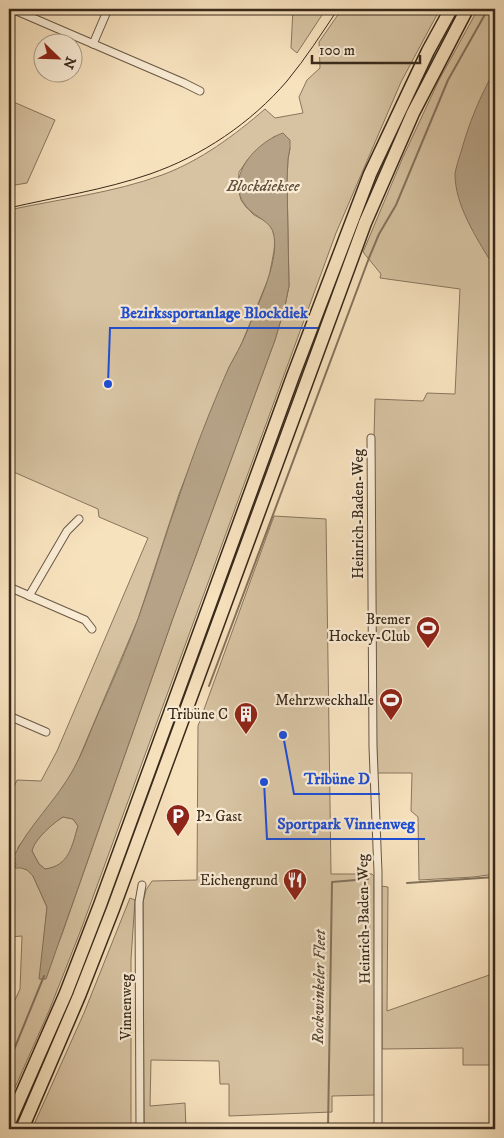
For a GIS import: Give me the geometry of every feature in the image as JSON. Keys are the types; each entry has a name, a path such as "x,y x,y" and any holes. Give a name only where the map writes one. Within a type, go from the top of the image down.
{"highway":[{"path":"9,1123 66,993 100,905 293,376 370,174 419,68 451,9"},
{"path":"22,1129 80,996 113,909 365,223 413,113 467,9"}],"street":[{"path":"12,9 200,91"},
{"path":"94,44 108,9"},
{"name":"Heinrich-Baden-Weg","path":"371,438 373,747 378,878 378,1129"},
{"path":"29,596 67,530 79,519"},
{"path":"9,587 86,620 92,629"},
{"path":"9,716 46,732"},
{"name":"Vinnenweg","path":"140,1129 139,902 142,885"}],"shaded area":[{"path":"293,9 326,9 297,53 291,48"},
{"path":"342,9 440,9 401,82 336,233 82,927 49,1011 9,1101 9,1013 20,989 22,936 9,937 9,798 17,780 41,781 57,751 148,538 99,517 98,509 9,470 9,210 124,187 162,175 216,147 265,109 275,118 303,113 299,97 307,80 320,68 319,42","holes":["275,136 290,148 287,180 289,286 275,340 173,618 62,934 44,978 40,979 47,907 33,876 16,864 18,847 55,799 74,770 138,619 179,494 206,425 269,277 275,238 269,223 254,215 241,200 238,188 239,172 248,159"]},
{"path":"478,9 495,9 495,874 419,880 418,817 411,811 412,773 377,773 373,475 375,399 423,401 427,393 455,394 460,289 380,278 381,274 363,252 403,157 439,80"},
{"path":"9,100 55,120 27,183 9,186"},
{"path":"274,516 326,519 331,874 372,874 374,876 375,1095 332,1096 332,1112 229,1116 229,1084 220,1084 219,1061 151,1060 150,1106 185,1103 186,1129 144,1129 143,902 146,890 152,881 197,880 198,726"},
{"path":"63,817 73,819 78,826 72,848 65,860 60,864 45,869 39,864 32,851 33,846 44,832"},
{"path":"381,886 388,887 387,1011 495,973 495,1065 463,1065 463,1048 382,1049"},
{"path":"130,898 135,900 131,959 131,1129 32,1129 84,1013"}],"water":[{"path":"495,70 495,266 485,252 462,209 455,174 471,120"},
{"name":"Blockdieksee","path":"283,133 290,140 287,180 289,286 285,306 275,340 173,618 46,979 39,979 47,907 33,876 27,870 15,868 16,864 13,858 26,835 59,792 83,750 138,619 203,430 266,286 275,247 273,231 270,226 245,205 238,183 246,162 254,152 273,137","holes":["63,817 73,819 78,826 68,854 59,864 45,869 39,864 32,851 33,847 44,832"]}],"waterway":[{"path":"209,686 369,258 379,234 396,205 448,80 488,9"},
{"path":"9,865 15,859"},
{"name":"Rockwinkeler Fleet","path":"407,883 495,877"},
{"name":"Rockwinkeler Fleet","path":"328,1129 332,882 368,879"},
{"path":"9,1062 44,976"}],"tram line":[{"path":"9,208 133,180 169,167 207,148 242,124 273,96 301,63 338,9"}],"place":[{"name":"Bezirkssportanlage Blockdiek","path":"108,384"},
{"name":"Bremer Hockey-Club","path":"428,649"},
{"name":"Mehrzweckhalle","path":"391,721"},
{"name":"Tribüne C","path":"246,735"},
{"name":"Tribüne D","path":"283,735"},
{"name":"Sportpark Vinnenweg","path":"264,782"},
{"name":"P2 Gast","path":"178,837"},
{"name":"Eichengrund","path":"295,901"}]}
